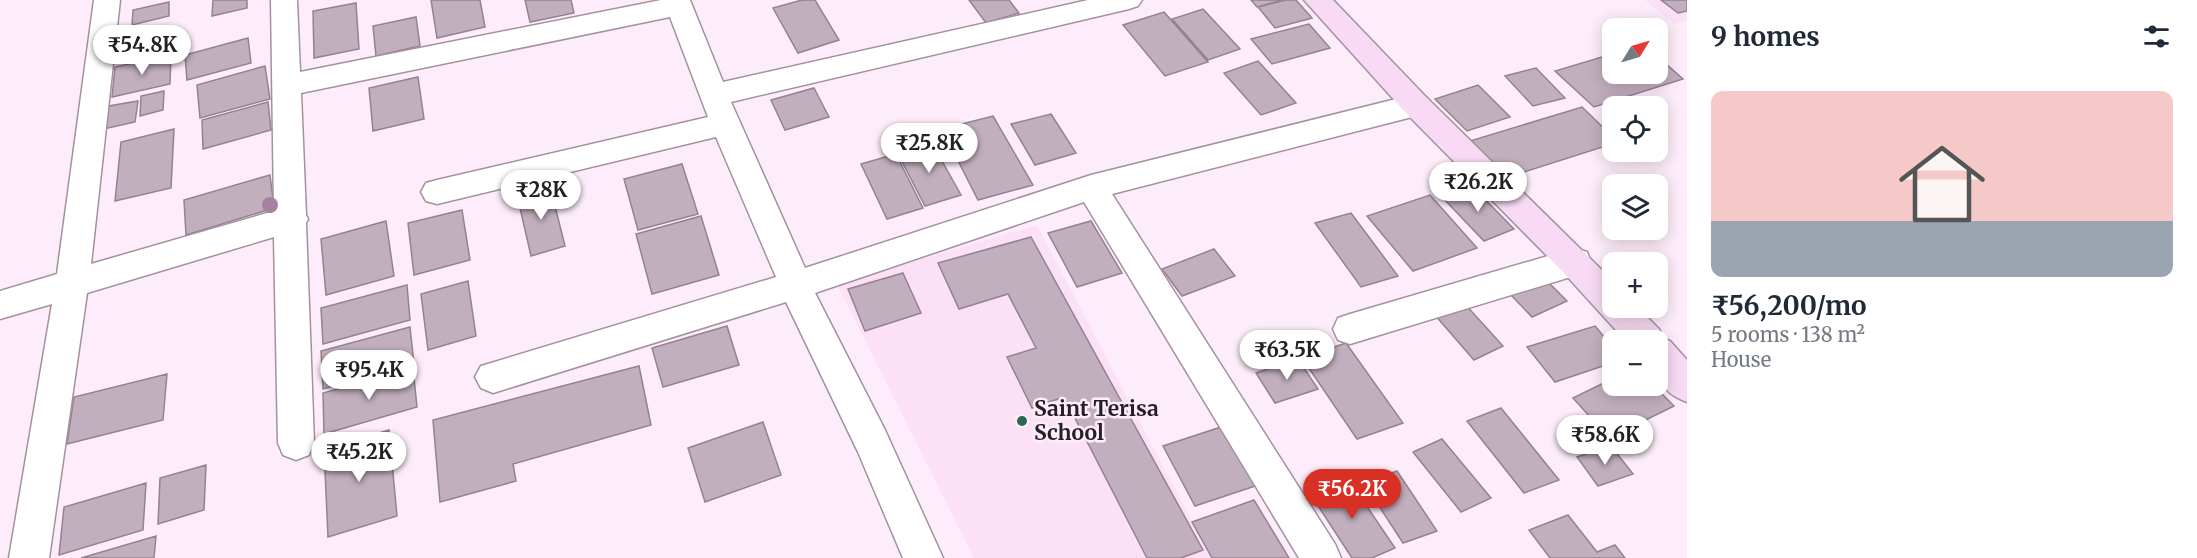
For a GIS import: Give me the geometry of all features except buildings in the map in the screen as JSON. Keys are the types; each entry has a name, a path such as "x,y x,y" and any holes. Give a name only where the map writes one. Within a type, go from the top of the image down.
{"street":[{"path":"29,558 72,282 107,0"},
{"path":"284,0 292,219 296,442"},
{"path":"437,192 719,109 1128,0"},
{"path":"1317,0 1416,105 1602,291"},
{"path":"288,86 678,3 719,109 817,334 872,442 923,558"},
{"path":"493,376 796,285 1091,187 1416,105"},
{"path":"1091,187 1321,558"},
{"path":"0,305 292,219"},
{"path":"1350,329 1575,262"},
{"path":"1626,318 1638,330"},
{"path":"1668,364 1687,386"}],"shaded area":[{"path":"1645,0 1687,0 1687,20 1674,24"},
{"name":"Saint Terisa School","path":"1037,225 1211,558 974,558 837,284"}],"place":[{"name":"Saint Terisa School","path":"1022,421"}]}
